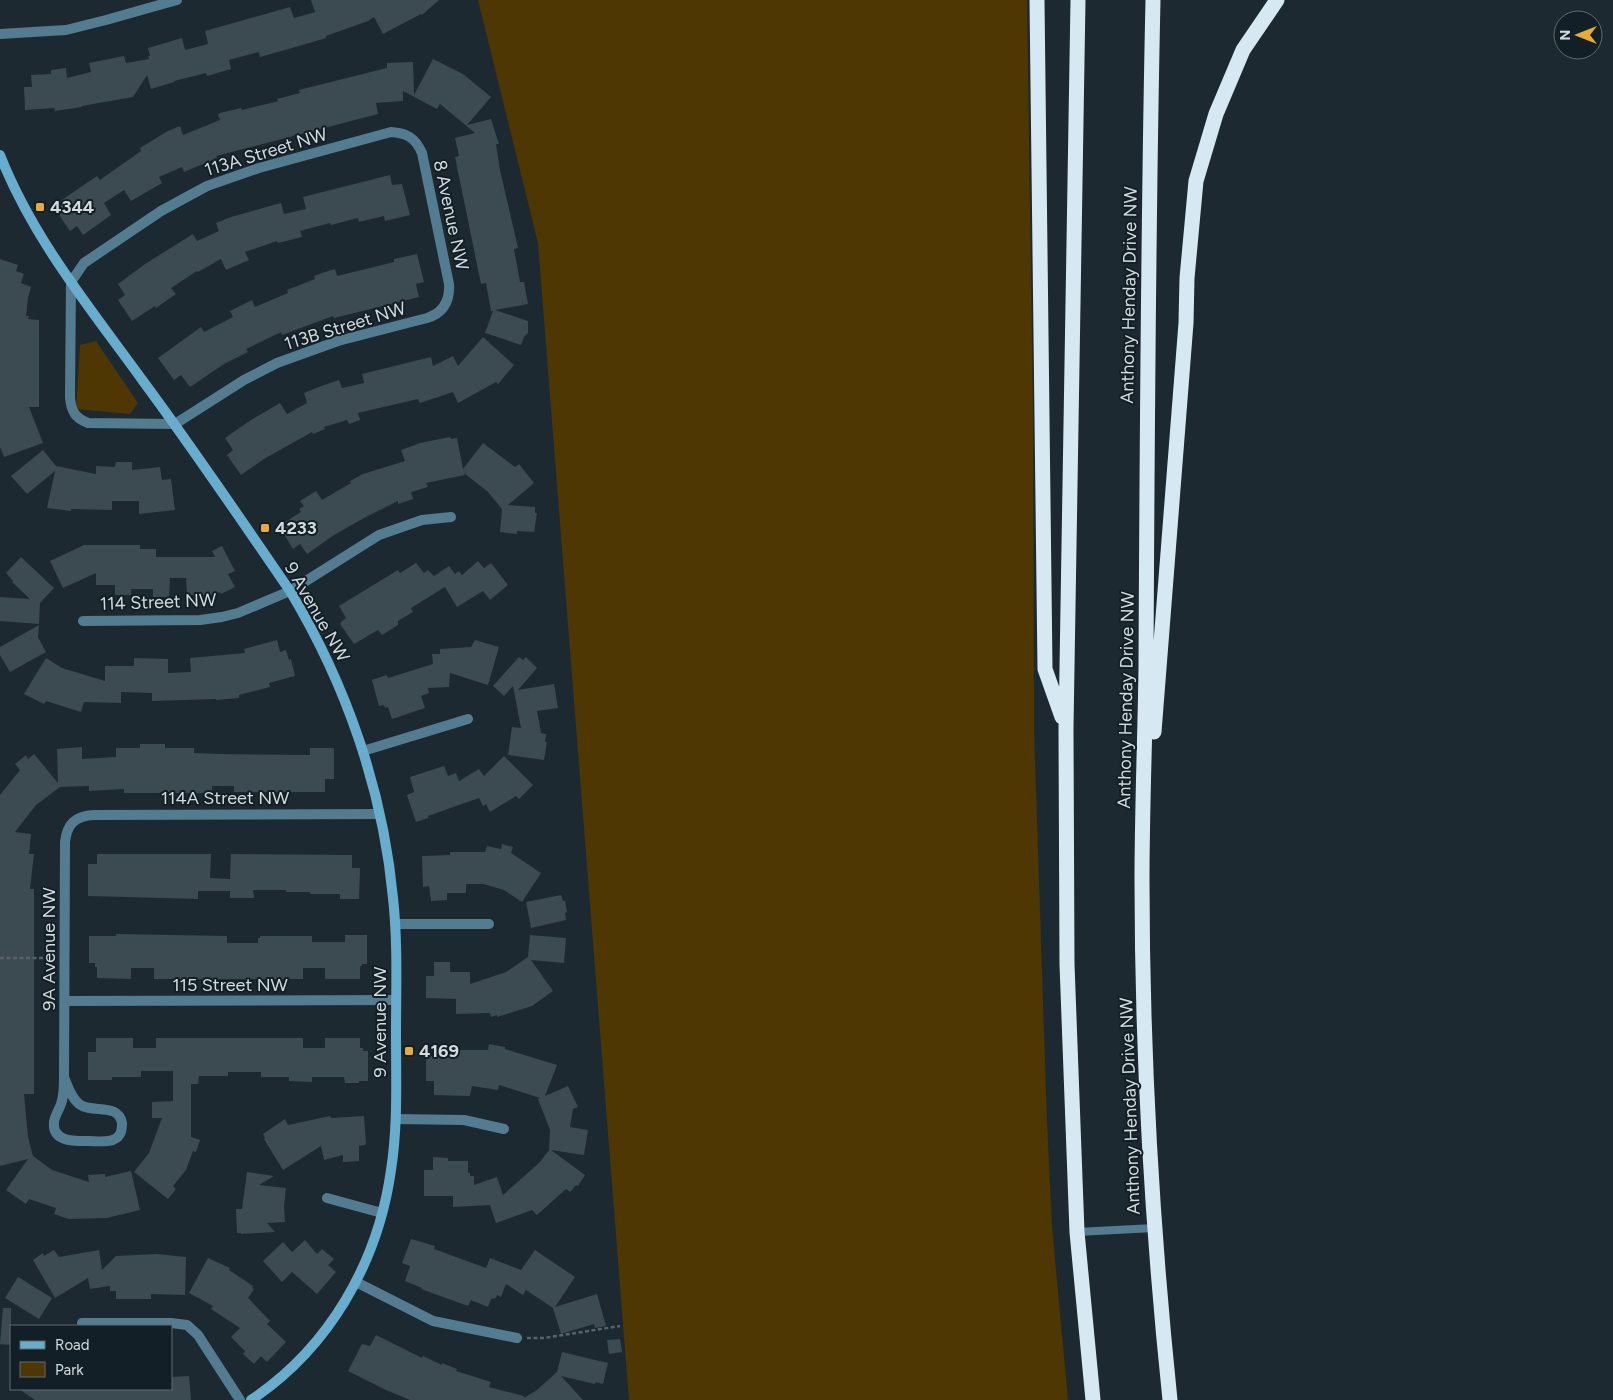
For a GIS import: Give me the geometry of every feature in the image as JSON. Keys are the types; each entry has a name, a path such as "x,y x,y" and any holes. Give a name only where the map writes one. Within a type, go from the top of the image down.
{"highway":[{"path":"1037,0 1045,669 1066,728"},
{"path":"1078,0 1066,728 1067,964 1077,1232 1093,1400"},
{"name":"Anthony Henday Drive NW","path":"1153,0 1149,164 1146,670 1142,881 1148,1108 1154,1228 1170,1400"},
{"path":"1142,881 1186,323 1187,278 1196,181 1216,114 1243,50 1277,0"}],"street":[{"path":"0,34 66,30 178,0"},
{"name":"113A Street NW","path":"71,282 84,263 161,211 207,186 259,168 391,132 409,135"},
{"name":"8 Avenue NW","path":"409,135 415,140 422,152 449,284 450,292 446,305"},
{"name":"9 Avenue NW","path":"0,155 25,211 71,282 175,424 290,591 316,637 333,671 363,750 390,868 395,924 396,1119 391,1171 382,1213 356,1282 325,1332 307,1353 269,1387 251,1400"},
{"path":"71,282 70,397 74,414 79,420 88,423 175,424"},
{"name":"113B Street NW","path":"175,424 244,380 277,363 338,341 436,315 446,305"},
{"name":"114 Street NW","path":"83,621 210,619 247,610 290,591 379,535 422,520 451,517"},
{"path":"363,750 468,719"},
{"name":"114A Street NW","path":"72,822 79,817 94,815 379,814"},
{"name":"9A Avenue NW","path":"64,1077 70,1093 79,1104 87,1108 106,1109 115,1113 120,1118 121,1133 117,1139 109,1141 74,1141 62,1139 55,1132 54,1124 61,1105 64,1077 65,842 72,822"},
{"path":"395,924 489,924"},
{"name":"115 Street NW","path":"65,1001 396,1000"},
{"path":"396,1119 464,1120 504,1129"},
{"path":"327,1198 382,1213"},
{"path":"356,1282 433,1321 517,1338"},
{"path":"82,1323 171,1323 187,1326 198,1335 240,1400"}],"lane":[{"path":"1077,1232 1154,1228"}],"path":[{"path":"0,958 65,958"},
{"path":"517,1338 544,1338 620,1326"}],"green space":[{"path":"478,0 1027,0 1033,415 1034,731 1052,1227 1068,1400 629,1400 538,243"},
{"path":"96,341 138,403 130,414 76,409 80,345"}],"building":[{"path":"311,0 439,0 422,15 383,34 374,17 368,21 326,36 326,38 260,57 259,52 229,60 231,69 207,76 206,73 151,89 147,75 133,97 55,111 54,108 25,110 24,87 32,87 31,75 51,74 51,70 66,68 67,78 91,72 89,63 124,56 126,63 149,59 148,48 182,38 185,50 208,44 205,31 290,7 294,18 315,12"},
{"path":"433,59 463,74 491,97 467,125 491,119 499,144 496,144 500,170 518,248 514,249 520,282 524,282 528,304 495,310 528,321 528,333 521,345 485,333 493,311 491,311 486,283 481,284 455,157 459,156 455,138 475,133 440,104 437,109 403,91 403,101 376,103 378,114 216,156 217,158 184,172 182,167 159,177 162,183 131,201 124,190 104,203 111,215 83,235 77,226 70,231 55,209 58,207 56,204 97,176 100,180 141,151 140,148 180,126 183,135 220,120 218,114 220,113 275,102 278,101 277,99 300,93 299,90 387,68 387,63 413,62 414,95"},
{"path":"390,175 392,185 402,184 410,215 385,221 384,216 359,222 358,218 300,231 302,237 278,243 277,241 245,252 249,260 226,270 221,259 197,271 171,288 176,294 132,321 118,300 125,295 118,284 145,264 193,234 197,241 219,231 216,223 281,203 284,214 306,209 303,197"},
{"path":"417,254 424,282 416,284 419,297 334,318 333,316 282,335 281,332 246,349 248,352 224,364 190,387 181,375 174,380 158,358 201,327 204,332 233,317 230,311 252,300 255,307 288,293 287,290 315,279 314,276 335,269 337,276 394,262 394,259"},
{"path":"0,259 18,265 16,271 24,274 21,283 31,287 26,316 29,316 28,319 39,320 39,407 29,407 43,443 4,457 0,447"},
{"path":"483,337 514,365 498,384 496,382 458,403 453,392 420,403 418,399 358,413 360,420 349,424 347,420 324,427 325,429 313,434 312,432 264,459 241,475 227,455 233,450 225,438 280,403 287,414 307,403 304,393 324,385 339,380 342,388 364,383 362,374 431,357 433,366 453,356 458,366"},
{"path":"450,437 451,439 457,438 463,469 483,443 515,467 519,464 534,483 508,505 535,507 535,513 537,513 534,532 517,531 517,534 500,532 502,509 488,492 464,473 465,475 426,483 428,487 411,492 413,499 398,504 398,501 364,518 334,535 307,554 300,544 293,549 279,526 301,512 299,509 304,506 300,501 316,491 322,500 363,474 405,461 401,450 420,443"},
{"path":"43,450 56,466 96,474 96,466 115,467 116,462 132,462 132,470 160,467 162,480 171,479 175,510 139,514 139,501 112,501 112,510 71,509 71,511 47,508 55,471 27,494 11,476"},
{"path":"84,545 140,545 140,549 156,549 156,557 215,557 212,551 222,546 235,571 228,574 235,587 215,595 187,595 186,578 170,578 169,597 153,597 153,589 131,589 131,595 115,595 115,585 96,585 96,573 63,588 50,561"},
{"path":"21,557 54,588 40,603 39,624 0,621 0,597 30,599 12,582 6,573"},
{"path":"478,561 484,568 491,563 508,585 490,600 483,591 457,607 445,587 411,608 413,612 398,621 398,625 382,635 378,630 354,644 340,624 346,618 339,606 398,570 400,573 416,563 424,573 428,570 434,576 449,566 455,574 459,571 462,575"},
{"path":"39,625 38,637 46,652 10,672 0,655 0,647"},
{"path":"277,640 280,652 286,650 289,660 291,659 295,676 269,683 270,687 239,695 239,698 152,701 152,693 121,692 121,703 84,702 81,712 46,701 44,704 24,694 46,658 62,668 105,681 105,666 134,666 134,658 168,659 168,673 191,672 190,658 245,653 244,649"},
{"path":"475,640 499,647 488,685 450,673 449,687 428,688 429,693 421,696 425,708 392,719 388,707 385,708 384,705 379,706 372,680 387,675 388,678 433,664 432,654 440,654 440,649 471,647"},
{"path":"519,657 523,660 526,657 537,668 518,690 554,684 558,708 537,711 541,733 546,734 545,742 547,742 544,760 508,755 512,727 521,728 513,686 504,696 493,686"},
{"path":"140,744 165,744 165,748 194,748 194,753 220,754 310,755 310,748 333,748 334,779 325,779 325,792 234,792 234,786 212,786 212,793 124,793 124,789 89,791 89,786 60,787 36,805 15,832 31,834 29,854 34,854 30,889 34,889 34,1094 24,1094 28,1137 33,1156 52,1170 89,1182 88,1175 105,1174 105,1177 131,1171 140,1210 107,1218 69,1219 54,1214 56,1208 29,1199 26,1204 6,1190 28,1159 0,1166 0,795 20,770 15,764 26,755 28,759 34,754 58,783 57,749 82,747 82,759 116,757 116,748 140,748"},
{"path":"504,756 533,785 519,799 516,796 490,812 486,804 483,806 479,798 416,822 407,795 414,792 410,777 444,766 448,776 456,773 459,781 479,769 484,776"},
{"path":"502,844 513,847 511,853 541,873 522,902 504,890 483,884 466,884 466,893 447,893 447,900 431,901 429,886 423,887 422,856 450,855 450,852 485,852 487,846 501,849"},
{"path":"97,854 211,854 210,878 230,879 231,854 352,855 352,868 360,868 359,899 340,899 340,894 310,894 310,892 286,892 286,890 253,890 254,898 230,898 230,891 198,891 198,899 88,896 88,864 97,864"},
{"path":"561,895 563,901 565,901 566,920 531,928 526,902"},
{"path":"116,934 227,936 227,943 258,943 260,936 312,936 312,942 345,942 345,935 367,935 367,964 360,966 360,979 325,979 325,968 303,968 303,979 154,979 154,968 131,968 131,979 97,978 95,963 89,963 89,936 116,936"},
{"path":"530,935 566,938 564,963 531,960 553,991 532,1006 497,1017 497,1015 491,1017 490,1013 456,1014 456,999 426,998 426,976 434,976 434,962 450,962 450,972 470,972 470,984 506,972 528,957"},
{"path":"96,1038 133,1038 133,1048 156,1048 156,1038 303,1038 303,1048 325,1048 325,1038 360,1038 360,1048 363,1048 363,1051 368,1051 368,1081 345,1083 344,1077 312,1077 312,1082 289,1081 289,1077 261,1077 261,1072 228,1072 228,1076 199,1076 198,1084 191,1084 191,1137 200,1140 196,1152 193,1151 186,1170 173,1186 176,1189 168,1199 134,1172 149,1153 162,1118 152,1118 152,1102 173,1101 173,1071 141,1071 141,1077 112,1077 112,1080 88,1080 88,1052 96,1052"},
{"path":"489,1044 505,1047 505,1049 557,1065 545,1096 568,1086 578,1107 573,1109 570,1127 588,1130 584,1155 551,1150 585,1175 578,1186 576,1185 570,1192 566,1189 537,1215 532,1210 496,1223 490,1205 453,1207 453,1196 424,1196 424,1170 433,1170 433,1157 448,1158 448,1161 468,1161 468,1173 470,1173 470,1176 474,1176 474,1185 497,1177 503,1195 540,1162 549,1150 550,1130 538,1099 540,1098 499,1085 498,1090 472,1086 470,1096 434,1095 434,1081 426,1081 426,1056 456,1055 456,1050 488,1050"},
{"path":"330,1116 331,1118 364,1116 366,1143 359,1146 359,1161 343,1162 343,1155 324,1160 321,1146 283,1170 264,1139 263,1134 285,1119 288,1125"},
{"path":"247,1172 274,1176 259,1185 286,1188 285,1222 267,1223 275,1232 237,1233 236,1209 242,1209"},
{"path":"411,1239 435,1246 434,1249 486,1268 490,1258 521,1270 535,1250 575,1277 555,1307 597,1294 606,1326 595,1328 594,1324 561,1334 553,1308 526,1290 523,1295 506,1284 501,1297 497,1295 496,1298 491,1299 488,1307 471,1300 468,1306 421,1289 405,1281 410,1266 402,1263"},
{"path":"305,1240 317,1254 322,1249 334,1259 328,1265 336,1272 317,1294 292,1272 282,1282 263,1261 283,1242 292,1252"},
{"path":"54,1250 59,1257 99,1250 102,1270 116,1256 157,1254 186,1257 185,1295 151,1294 151,1299 116,1299 116,1291 110,1291 110,1286 90,1289 88,1278 55,1298 33,1260 43,1253 44,1256"},
{"path":"208,1258 230,1268 229,1270 253,1286 252,1288 254,1289 248,1298 270,1321 267,1324 286,1342 267,1362 261,1356 254,1364 243,1354 245,1351 231,1337 240,1328 211,1309 213,1306 189,1293"},
{"path":"18,1277 52,1298 39,1319 5,1298"},
{"path":"3,1308 11,1308 10,1345 0,1344"},
{"path":"376,1335 422,1358 423,1356 442,1365 442,1363 457,1369 456,1371 491,1382 489,1387 524,1396 524,1398 537,1390 557,1372 562,1352 608,1363 603,1384 561,1376 583,1400 410,1400 348,1371 362,1344 370,1346"},
{"path":"620,1339 622,1352 609,1354 607,1340"},
{"path":"189,1376 191,1400 35,1400 20,1390 172,1390 172,1377"}],"place":[{"name":"4344","path":"40,207"},
{"name":"4233","path":"265,528"},
{"name":"4169","path":"409,1051"}]}
